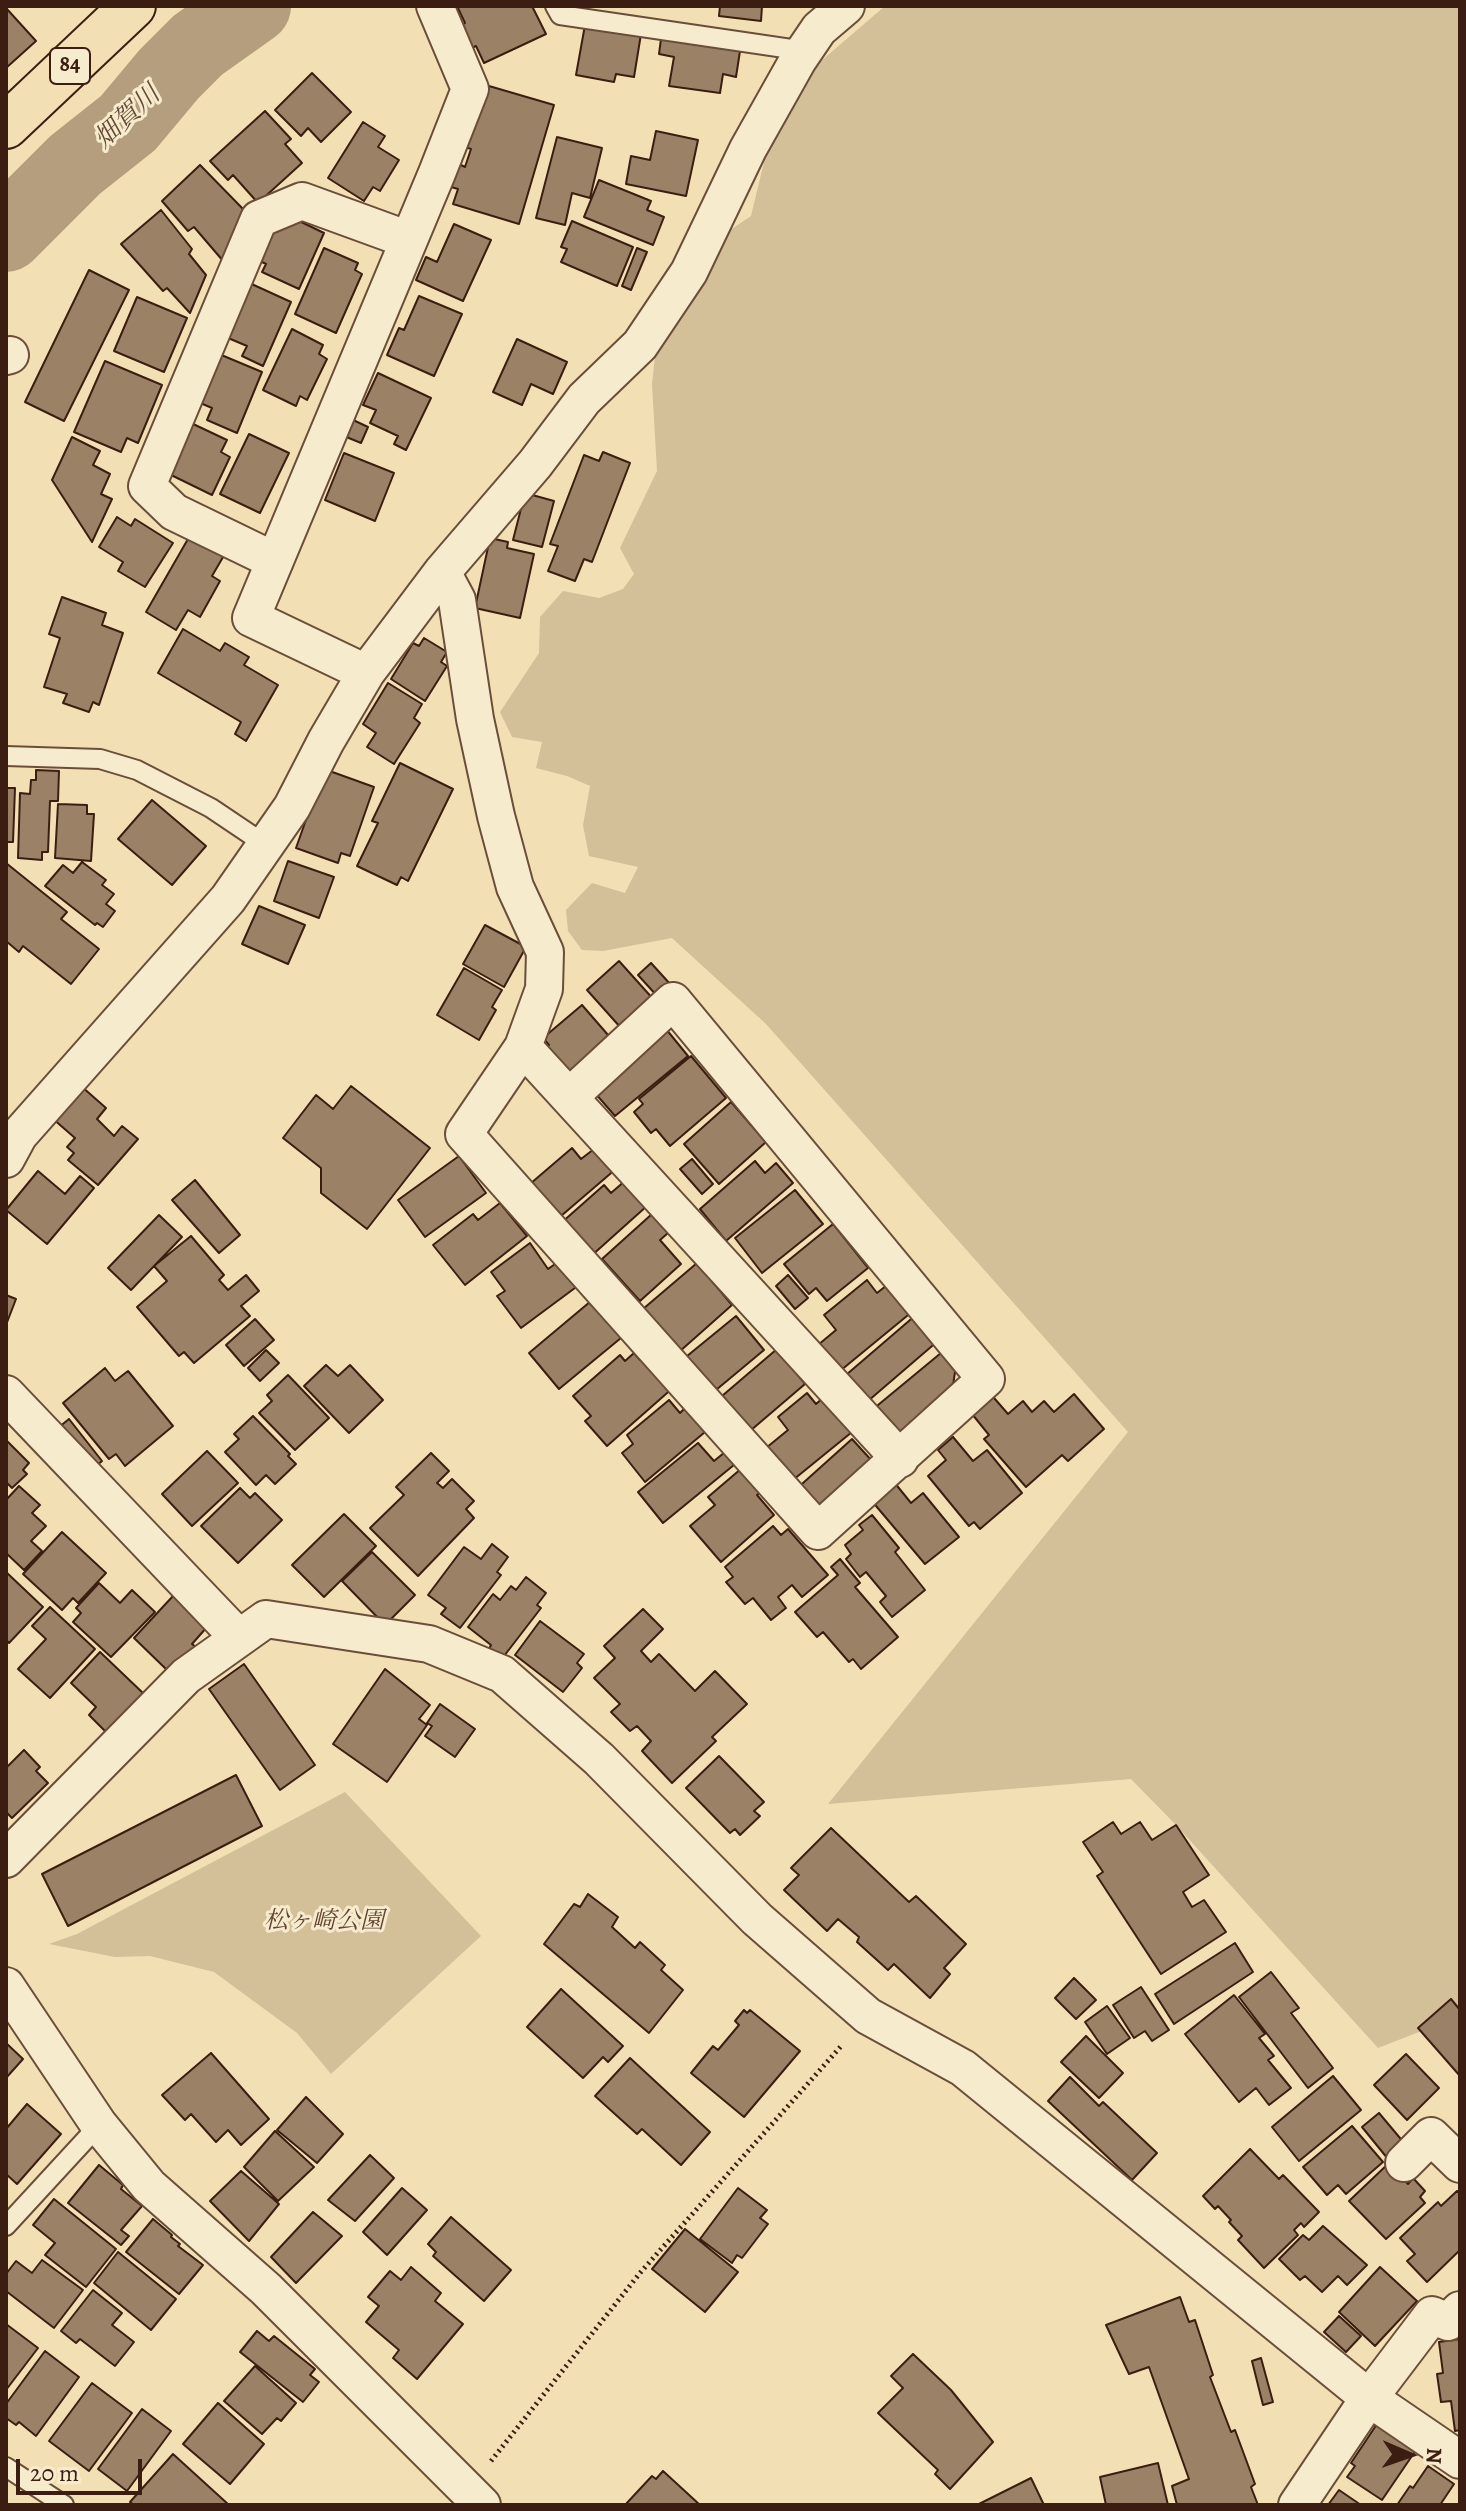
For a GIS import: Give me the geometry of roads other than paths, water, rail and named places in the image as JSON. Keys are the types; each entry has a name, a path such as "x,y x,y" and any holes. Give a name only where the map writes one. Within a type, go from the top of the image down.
{"main road":[{"name":"84","path":"6,126 133,6"}],"street":[{"path":"366,673 251,618 470,89 435,6"},
{"path":"6,1159 19,1135 228,899 292,807 366,673 442,572 535,464 584,399 640,345 689,272 748,149 805,51 819,29 846,6"},
{"path":"275,561 174,512 147,486 259,219 302,201 409,240"},
{"path":"442,572 457,600 475,719 511,873 545,952 544,989 523,1047 464,1134 818,1531 986,1379 673,1001 569,1097"},
{"path":"523,1047 900,1459"},
{"path":"6,1394 239,1638"},
{"path":"6,1859 186,1676 266,1619 429,1644 502,1674 599,1759 757,1919 868,2016 963,2068 1369,2398 1460,2460"},
{"path":"6,1986 99,2125 149,2186 266,2289 469,2500"},
{"path":"1404,2163 1431,2136 1456,2151"},
{"path":"1297,2505 1369,2398 1432,2315 1448,2322 1460,2310"}],"lane":[{"path":"555,6 560,15 805,51"},
{"path":"6,756 100,759 137,770 211,808 266,845"},
{"path":"6,2226 99,2125"},
{"path":"6,2467 64,2505"}],"waterway":[{"name":"畑賀川","path":"6,234 75,165 128,123 198,45 253,6"}],"park label":[{"name":"松ヶ崎公園","path":"324,1922"}]}
